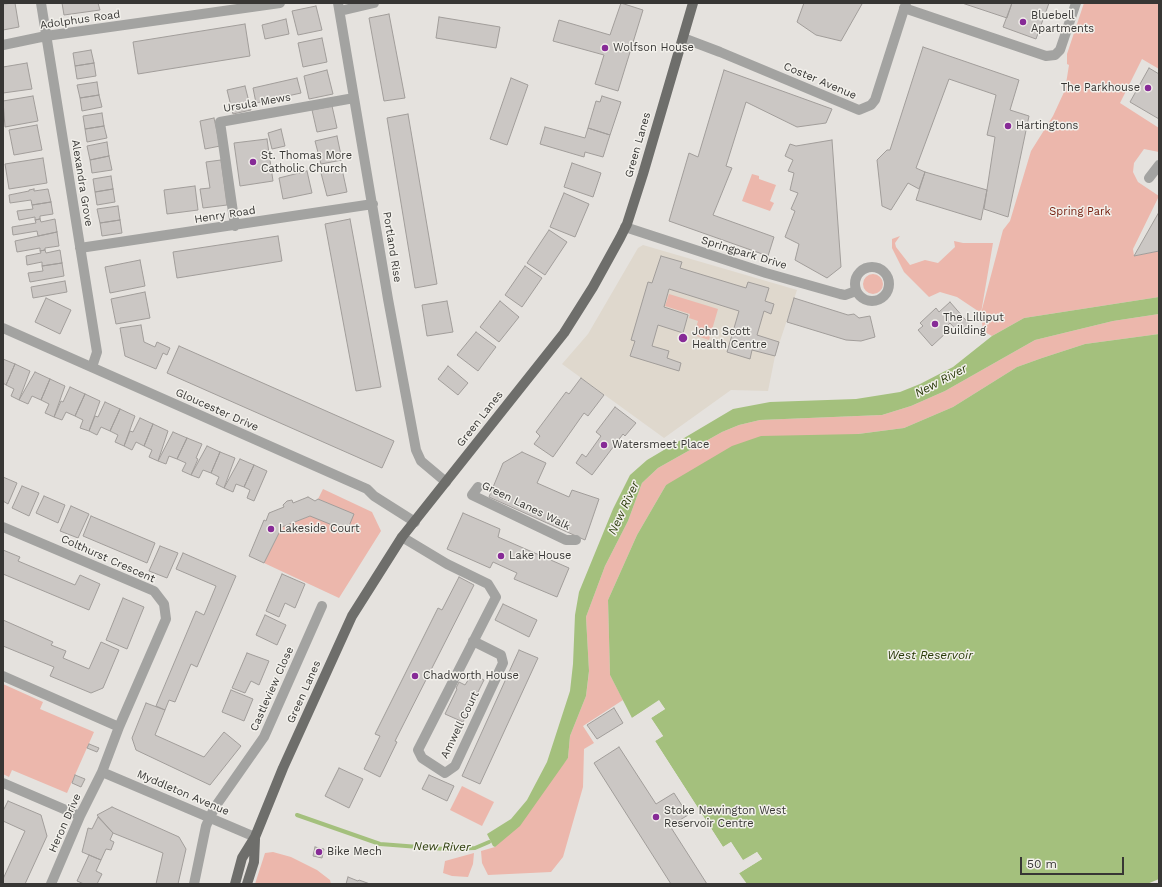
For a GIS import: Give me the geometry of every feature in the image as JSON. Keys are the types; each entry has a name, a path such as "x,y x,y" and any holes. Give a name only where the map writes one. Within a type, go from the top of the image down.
{"main road":[{"name":"Green Lanes","path":"235,884 242,858 255,837 283,768 352,616 402,537 564,333 593,287 625,227 643,174 693,3"},
{"name":"Green Lanes","path":"247,884 254,862 255,837"}],"street":[{"name":"Alexandra Grove","path":"40,3 97,352 92,367"},
{"name":"Adolphus Road","path":"3,45 46,36 280,3"},
{"path":"339,7 374,3"},
{"path":"905,6 1046,56 1055,55 1060,50 1076,3"},
{"name":"Coster Avenue","path":"683,38 720,52 852,109 859,110 871,105 878,90 905,6"},
{"name":"Portland Rise","path":"339,7 388,298 416,450 421,461 446,482"},
{"name":"Ursula Mews","path":"235,226 220,122 354,98"},
{"path":"1148,178 1159,165"},
{"name":"Henry Road","path":"80,248 235,226 373,204"},
{"name":"Springpark Drive","path":"625,227 766,273 840,294 845,295 856,291"},
{"name":"Gloucester Drive","path":"3,328 367,489 374,496 415,522"},
{"name":"Green Lanes Walk","path":"478,487 472,495 566,540 576,540"},
{"name":"Colthurst Crescent","path":"3,527 154,591 164,604 166,619 119,727 102,772"},
{"name":"Amwell Court","path":"402,537 447,564 488,584 496,597 473,641 418,750 422,758 445,773 455,766 503,663 501,655 473,641"},
{"name":"Castleview Close","path":"194,884 206,826 210,817 215,807 264,737 322,606"},
{"path":"3,676 119,727"},
{"name":"Myddleton Avenue","path":"102,772 255,837"},
{"name":"Heron Drive","path":"51,884 80,816 102,772"},
{"path":"3,782 80,816"}],"shaded area":[{"name":"John Scott Health Centre","path":"643,245 797,290 775,356 768,391 731,390 664,438 562,364 588,334 638,248"}],"green space":[{"name":"Spring Park","path":"1084,3 1159,3 1159,69 1142,59 1120,103 1159,128 1159,152 1144,149 1134,163 1133,172 1138,182 1159,196 1133,249 1134,256 1159,251 1159,297 1024,318 992,336 983,331 981,313 1003,230 1010,221 1031,151 1053,116 1065,90 1069,65 1067,64 1067,54"},
{"path":"752,174 759,176 759,179 776,185 770,201 774,203 770,211 742,201"},
{"path":"900,236 895,243 896,247 910,265 925,260 938,263 955,247 954,241 963,243 993,243 981,313 957,297 940,292 929,297 904,272 892,248 892,239"},
{"path":"873,274 880,277 883,284 880,291 873,294 866,291 863,284 866,277"},
{"path":"669,294 718,309 709,340 694,335 698,321 689,318 690,314 665,306"},
{"path":"1159,314 1159,334 1085,344 1017,367 953,407 904,428 858,434 666,485 637,535 608,600 610,675 623,700 583,726 594,743 584,749 583,787 563,857 551,872 488,875 482,863 481,851 495,847 568,758 570,736 586,696 589,672 586,617 605,566 628,521 642,483 658,468 722,432 739,425 760,420 882,415 911,406 945,391 1035,340 1113,321"},
{"path":"323,489 372,512 381,531 339,598 264,563 282,527 310,516 353,514 318,499"},
{"path":"3,684 43,702 40,709 94,732 67,793 12,770 9,777 3,774"},
{"path":"462,786 494,802 482,826 450,810"},
{"path":"273,852 291,857 317,870 330,880 331,884 255,884 265,853"},
{"path":"474,853 473,864 468,877 452,876 443,873 445,861"}],"water":[{"path":"1159,297 1159,314 1113,321 1035,340 945,391 911,406 882,415 760,420 739,425 722,432 658,468 642,483 628,521 605,566 586,617 589,671 586,696 570,736 568,758 520,826 495,847 493,846 487,834 511,819 527,800 547,762 570,691 573,664 575,615 579,592 613,509 630,475 647,460 733,409 770,402 856,399 900,392 920,384 953,367 992,336 1024,318"},
{"name":"West Reservoir","path":"1159,334 1159,879 1147,884 747,884 739,873 762,859 757,852 743,861 731,842 723,847 655,741 663,736 651,718 665,709 659,701 632,718 610,675 608,600 637,535 666,485 732,446 761,436 858,434 904,428 953,407 1017,367 1085,344"}],"pier":[{"path":"659,700 665,709 651,718 663,736 655,741 723,847 731,842 743,860 757,852 762,859 738,874 738,872 759,858 757,854 742,862 730,845 724,849 721,848 653,742 660,736 649,718 662,709 659,703 633,719 632,718"}],"building":[{"path":"15,3 19,27 3,30 3,4"},
{"path":"62,3 98,3 100,10 64,15"},
{"name":"Wolfson House","path":"621,3 643,10 618,91 595,84 604,55 553,41 559,20 610,35"},
{"path":"804,3 862,4 841,41 816,35 797,22"},
{"path":"962,3 1012,3 1007,18"},
{"name":"Bluebell Apartments","path":"1012,3 1049,3 1036,39 1003,27"},
{"path":"316,6 322,30 298,35 292,11"},
{"path":"389,14 405,98 384,101 369,18"},
{"path":"439,17 500,27 496,48 436,38"},
{"path":"286,19 289,34 265,39 262,25"},
{"path":"245,24 250,56 138,74 133,42"},
{"path":"322,38 327,62 303,67 298,43"},
{"name":"Hartingtons","path":"923,47 1019,80 1010,110 1029,116 1008,217 984,209 995,137 987,135 996,95 949,79 916,168 925,172 919,189 908,183 891,210 882,206 877,160 887,150 890,150"},
{"path":"91,50 94,63 75,66 73,53"},
{"path":"27,63 32,89 3,93 3,67"},
{"path":"94,63 96,76 77,79 75,66"},
{"name":"The Parkhouse","path":"1149,68 1159,74 1159,119 1130,102"},
{"path":"327,70 333,94 309,99 304,76"},
{"path":"724,70 832,109 826,123 797,127 746,102 726,166 732,168 713,215 774,237 768,256 669,221 689,153 698,157"},
{"path":"297,78 301,93 256,103 253,88"},
{"path":"511,78 528,85 507,145 490,139"},
{"path":"97,82 99,95 80,98 77,85"},
{"path":"245,86 251,110 233,114 227,90"},
{"path":"99,95 102,107 82,111 80,98"},
{"path":"33,96 38,121 5,127 3,101"},
{"path":"602,96 621,102 610,135 588,128 596,101 600,102"},
{"path":"332,106 337,128 317,132 312,110"},
{"path":"102,113 104,126 85,129 83,116"},
{"path":"408,114 437,284 415,288 387,118"},
{"path":"214,118 220,146 205,149 200,121"},
{"path":"37,125 42,150 14,155 9,130"},
{"path":"104,126 107,138 87,142 85,129"},
{"path":"545,127 585,138 588,128 610,135 603,157 585,152 584,157 540,144"},
{"path":"281,129 285,146 272,149 268,133"},
{"path":"337,136 342,160 321,164 315,141"},
{"name":"St. Thomas More Catholic Church","path":"267,139 273,181 240,186 234,143"},
{"path":"832,140 841,267 827,278 795,260 799,244 785,237 795,211 791,209 798,193 790,190 794,173 788,171 793,160 785,156 790,144 796,146"},
{"path":"107,142 109,156 90,160 87,146"},
{"path":"109,156 112,170 92,173 90,160"},
{"path":"43,158 47,183 9,189 5,164"},
{"path":"221,160 227,205 203,208 200,189 210,188 206,162"},
{"path":"572,163 601,173 593,197 564,187"},
{"path":"342,169 347,192 327,196 321,173"},
{"path":"307,171 312,193 283,199 279,178"},
{"path":"925,172 987,190 981,220 916,200"},
{"path":"111,176 113,189 95,192 93,179"},
{"path":"195,186 198,210 167,214 164,190"},
{"path":"34,189 34,191 48,189 51,202 32,205 31,200 10,203 9,195"},
{"path":"113,189 115,202 97,205 95,192"},
{"path":"564,193 589,204 575,237 550,227"},
{"path":"51,202 53,214 40,216 40,219 35,220 35,217 19,220 17,211 33,209 32,205"},
{"path":"118,206 120,220 100,223 97,209"},
{"path":"1159,212 1159,251 1134,256"},
{"path":"40,219 41,222 55,219 57,232 38,236 37,231 13,235 12,227 36,223 35,220"},
{"path":"350,219 381,387 356,391 325,224"},
{"path":"120,220 122,233 102,236 100,223"},
{"path":"549,230 567,242 545,275 527,263"},
{"path":"57,232 59,246 45,248 45,250 40,251 40,248 17,252 15,241"},
{"path":"278,236 282,261 177,278 173,252"},
{"path":"45,250 46,253 60,250 62,263 42,266 42,262 27,265 26,256 41,253 40,251"},
{"path":"661,256 682,262 680,268 746,288 748,282 769,288 765,301 774,304 771,314 764,311 757,335 779,342 775,356 752,350 750,359 727,352 739,311 669,289 664,307 688,315 683,333 658,325 652,346 669,351 667,358 681,363 679,371 630,356 635,341 631,340 648,282 652,283"},
{"path":"140,260 145,286 110,293 105,267"},
{"path":"62,263 64,276 30,282 28,273 43,271 42,266"},
{"path":"525,266 542,278 522,307 505,295"},
{"path":"65,281 67,292 33,298 31,287"},
{"path":"145,292 150,318 116,324 111,299"},
{"path":"46,298 71,310 60,334 35,322"},
{"path":"794,298 848,315 854,314 859,318 870,316 875,337 861,341 846,340 787,322"},
{"path":"447,301 453,332 427,336 422,305"},
{"path":"500,301 519,317 499,342 480,327"},
{"name":"The Lilliput Building","path":"950,302 970,325 960,334 950,323 945,328 948,331 932,346 918,330 923,326 920,323 936,308 939,312"},
{"path":"141,325 144,342 155,347 157,342 170,348 167,355 163,353 156,369 125,356 120,328"},
{"path":"476,332 496,347 478,371 457,355"},
{"path":"179,346 394,441 382,468 167,373"},
{"path":"3,359 15,364 6,385 3,383"},
{"path":"15,364 30,371 19,400 11,396 14,389 6,385"},
{"path":"448,366 468,383 458,395 438,379"},
{"path":"35,372 50,379 41,400 32,396 28,404 19,400"},
{"path":"581,378 604,395 588,416 584,413 553,457 534,444 540,436 536,432 566,392 569,394"},
{"path":"50,379 65,386 54,417 45,413 49,404 41,400"},
{"path":"70,387 85,394 75,416 66,412 62,420 54,417 61,401 63,402"},
{"path":"85,394 100,401 89,431 80,428 83,420 75,416"},
{"path":"105,402 120,409 110,431 101,427 97,435 89,431 95,416 98,417"},
{"name":"Watersmeet Place","path":"615,407 636,423 625,436 623,434 592,475 576,463 582,454 586,457 601,436 596,432"},
{"path":"120,409 135,416 124,446 115,442 118,435 110,431"},
{"path":"140,418 153,424 144,446 136,442 132,450 124,446 130,431 133,432"},
{"path":"153,424 168,431 158,461 149,457 152,450 144,446"},
{"path":"173,432 187,438 177,459 169,456 166,464 158,461"},
{"path":"187,438 202,444 196,458 198,459 191,475 182,471 186,463 177,459"},
{"path":"207,446 220,452 211,473 203,470 199,478 191,475"},
{"path":"220,452 235,458 224,488 216,484 219,477 211,473"},
{"path":"522,452 546,463 537,483 569,497 572,490 599,499 585,540 489,497 503,463"},
{"path":"240,459 254,465 244,487 236,484 233,492 224,488"},
{"path":"254,465 267,471 254,501 247,498 250,490 244,487"},
{"path":"3,477 17,483 8,504 3,501"},
{"path":"22,486 39,493 29,516 12,508"},
{"path":"44,496 65,505 58,523 36,513"},
{"name":"Lakeside Court","path":"308,497 315,501 318,499 354,514 347,531 310,516 282,527 264,563 249,556 264,520 266,521 269,513 284,507 283,505 287,501 292,500 293,503"},
{"path":"71,506 89,514 78,538 60,531"},
{"name":"Lake House","path":"463,513 500,529 498,537 569,568 557,597 514,579 517,573 493,562 490,568 447,549"},
{"path":"91,516 155,543 147,563 83,536"},
{"path":"160,546 178,553 167,578 149,571"},
{"path":"3,550 20,557 18,561 75,585 80,575 100,584 89,610 3,574"},
{"path":"183,553 236,576 197,667 191,664 175,702 169,700 165,710 156,706 196,611 204,615 216,586 176,569"},
{"path":"282,574 305,584 295,608 285,603 279,617 266,611"},
{"name":"Chadworth House","path":"459,577 474,585 395,741 397,742 380,777 364,769 380,736 375,734 438,608 442,610"},
{"path":"123,598 144,607 127,649 106,640"},
{"path":"503,604 537,620 529,637 495,620"},
{"path":"265,615 286,625 277,645 256,635"},
{"path":"3,620 53,642 51,645 66,651 63,658 89,669 101,642 119,650 103,688 91,693 50,676 54,667 3,646"},
{"path":"519,650 538,658 480,784 462,776"},
{"path":"247,653 269,661 259,685 251,681 245,693 232,688"},
{"path":"472,674 484,680 463,722 445,714 459,682 465,685"},
{"path":"231,690 253,699 244,721 222,712"},
{"path":"146,703 165,710 155,735 204,757 224,732 241,746 210,785 136,750 132,738"},
{"path":"614,708 623,723 597,739 587,725"},
{"path":"89,744 99,748 97,752 87,748"},
{"name":"Stoke Newington West Reservoir Centre","path":"619,747 656,804 674,793 688,815 670,826 707,884 671,884 594,763"},
{"path":"339,768 363,779 349,808 325,796"},
{"path":"75,775 85,779 81,787 72,783"},
{"path":"429,775 454,786 447,801 422,789"},
{"path":"8,801 41,815 47,836 25,884 3,884 3,879 25,831 3,821 3,811"},
{"path":"112,807 179,837 186,849 178,884 156,884 163,853 113,833 97,815"},
{"path":"98,817 113,833 110,840 114,842 111,850 106,849 101,860 82,852 88,828 92,829"},
{"name":"Bike Mech","path":"315,847 324,849 322,858 313,856"},
{"path":"89,855 101,860 96,871 102,874 97,884 84,884 77,881"},
{"path":"348,877 358,881 359,880 370,884 346,884"}],"waterway":[{"name":"New River","path":"297,815 380,844 445,849 475,848 489,842"}],"place":[{"name":"Bluebell Apartments","path":"1023,22"},
{"name":"Wolfson House","path":"605,48"},
{"name":"The Parkhouse","path":"1148,88"},
{"name":"Hartingtons","path":"1008,126"},
{"name":"St. Thomas More Catholic Church","path":"253,162"},
{"name":"The Lilliput Building","path":"935,324"},
{"name":"John Scott Health Centre","path":"683,338"},
{"name":"Watersmeet Place","path":"604,445"},
{"name":"Lakeside Court","path":"271,529"},
{"name":"Lake House","path":"501,556"},
{"name":"Chadworth House","path":"415,676"},
{"name":"Stoke Newington West Reservoir Centre","path":"656,817"},
{"name":"Bike Mech","path":"319,852"}]}
